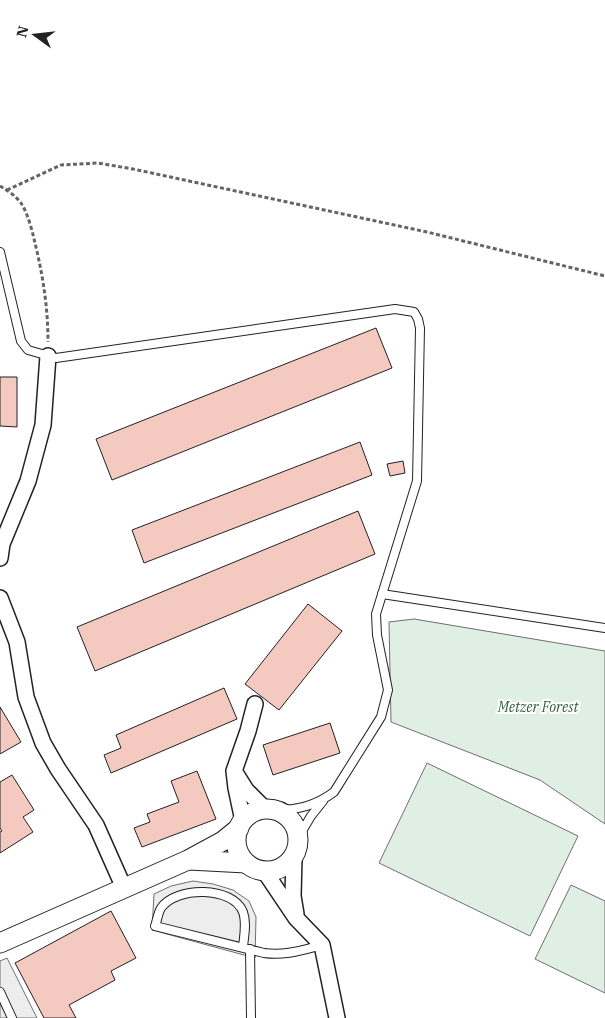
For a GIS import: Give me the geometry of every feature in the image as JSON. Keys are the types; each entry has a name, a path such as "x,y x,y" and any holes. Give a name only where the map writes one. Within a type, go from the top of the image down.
{"street":[{"path":"1,548 28,481 43,425 48,356"},
{"path":"0,598 18,642 26,698 43,743 58,769 96,825 124,888"},
{"path":"255,704 234,771 241,824 236,837 237,847 240,856 246,864 265,872 282,868 294,857"},
{"path":"234,771 240,782 270,810 288,817 293,823 298,838 298,848 294,857 293,896 296,918"},
{"path":"0,943 188,860 223,840 249,815 270,810"},
{"path":"188,860 246,864"},
{"path":"265,872 296,918 322,945 336,1018"}],"lane":[{"path":"0,252 21,341 28,350 56,358 395,309 414,312 418,319 420,328 417,481 376,614 377,634 388,690 386,703 381,717 340,785 310,816 298,838"},
{"path":"382,594 605,628"},
{"path":"270,810 302,808 324,800"},
{"path":"252,1018 247,948 245,922 242,911 235,901 221,894 206,892 188,893 168,901 160,909 156,926 247,948 274,954 291,953 322,945"},
{"path":"0,992 12,1018"}],"path":[{"path":"8,190 61,165 98,163 417,230 605,276"},
{"path":"0,186 8,190 21,202 31,227 41,270 48,315 48,356"}],"green space":[{"name":"Metzer Forest","path":"414,619 605,651 605,824 540,780 391,722 389,622"},
{"path":"427,763 578,836 530,936 379,863"},
{"path":"571,885 605,901 605,993 535,959"}],"shaded area":[{"path":"193,881 233,890 249,901 256,917 255,958 152,930 154,894 171,886"},
{"path":"7,958 37,1018 0,1018 0,961"}],"building":[{"path":"376,328 392,368 112,480 96,439"},
{"path":"0,377 17,377 17,427 0,426"},
{"path":"360,442 372,475 144,563 132,530"},
{"path":"403,461 405,473 390,476 387,464"},
{"path":"358,511 375,554 95,671 77,627"},
{"path":"308,604 342,631 279,710 245,684"},
{"path":"224,688 237,719 111,773 104,755 121,748 116,735"},
{"path":"0,707 21,742 0,754"},
{"path":"330,723 340,753 273,775 263,745"},
{"path":"197,771 216,819 142,847 134,828 150,822 147,814 179,802 171,781"},
{"path":"12,775 34,810 23,817 33,832 0,853 0,832 2,831 0,828 0,782"},
{"path":"111,911 136,958 111,971 115,980 69,1005 76,1018 44,1018 15,963"}]}
